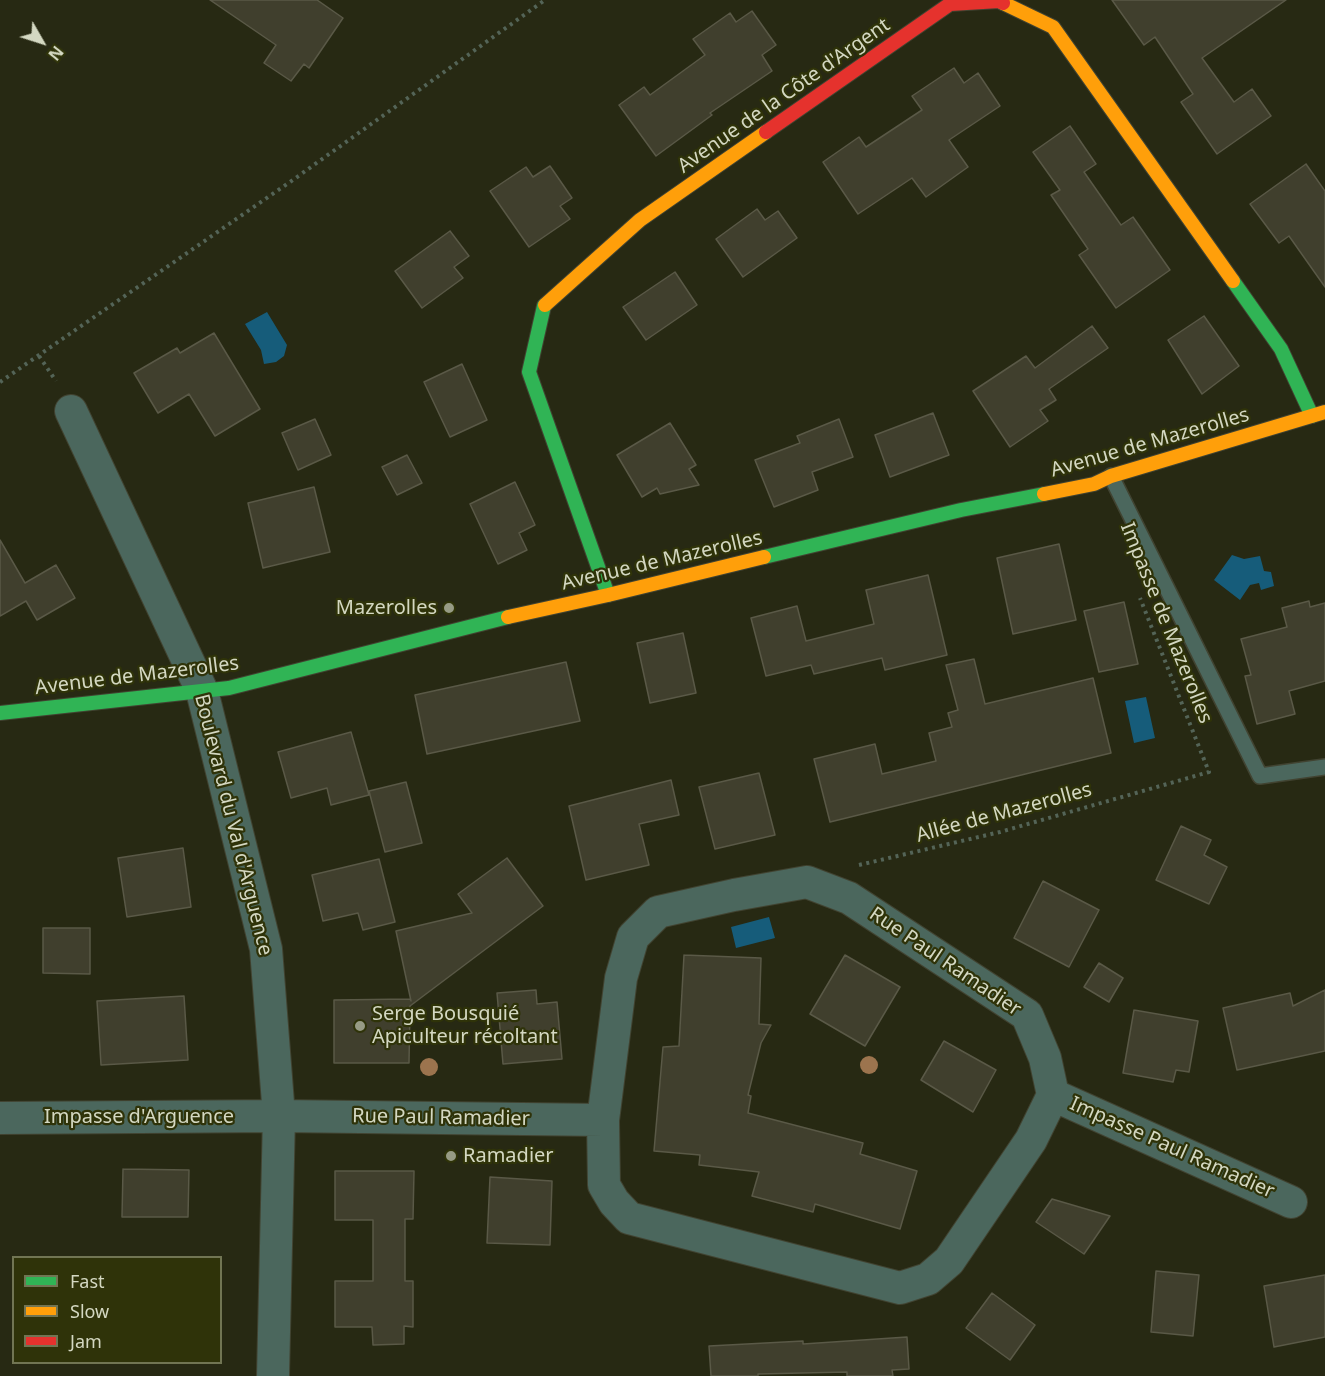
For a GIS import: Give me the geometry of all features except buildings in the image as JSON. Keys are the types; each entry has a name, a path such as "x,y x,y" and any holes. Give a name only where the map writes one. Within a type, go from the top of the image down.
{"street":[{"name":"Avenue de la Côte d'Argent","path":"608,595 529,372 544,306 640,220 950,4 999,1 1053,27 1281,349 1319,414"},
{"name":"Boulevard du Val d'Arguence","path":"71,411 202,691 266,949 279,1116 273,1376"},
{"name":"Avenue de Mazerolles","path":"0,713 229,688 494,620 608,595 961,510 1094,484 1319,414"},
{"name":"Rue Paul Ramadier","path":"807,882 849,898 1027,1015 1045,1058 1053,1095 1031,1140 949,1261 928,1279 900,1288 630,1218 614,1202 604,1185 603,1120 621,978 633,937 658,912 807,882"},
{"name":"Impasse Paul Ramadier","path":"1053,1095 1291,1202"},
{"name":"Impasse d'Arguence","path":"0,1118 279,1116"},
{"name":"Rue Paul Ramadier","path":"279,1116 603,1120"}],"lane":[{"path":"1111,477 1260,776 1325,767"}],"path":[{"path":"0,382 290,182 545,0"},
{"name":"Impasse de Mazerolles","path":"1139,595 1209,772"},
{"name":"Allée de Mazerolles","path":"857,865 1000,832 1209,772"}],"water":[{"path":"267,312 287,345 284,356 276,362 264,364 261,350 245,324"},
{"path":"1232,555 1244,559 1260,556 1264,571 1271,572 1274,586 1261,590 1259,583 1250,585 1240,600 1214,580"},
{"path":"1146,697 1155,738 1134,743 1125,701"},
{"path":"769,917 775,938 736,948 731,927"}],"traffic: fast":[{"path":"1233,281 1281,349 1312,416"},
{"path":"545,305 529,372 608,595"},
{"path":"764,557 961,510 1044,494"},
{"path":"0,713 229,688 508,617"}],"traffic: slow":[{"path":"1003,3 1053,27 1233,281"},
{"path":"545,305 640,220 766,132"},
{"path":"1044,494 1094,484 1111,476 1325,412"},
{"path":"508,617 764,557"}],"traffic: jam":[{"path":"766,132 950,4 999,1 1003,3"}],"place":[{"name":"Mazerolles","path":"449,608"},
{"name":"Serge Bousquié Apiculteur récoltant","path":"360,1026"},
{"name":"Ramadier","path":"451,1156"}]}
